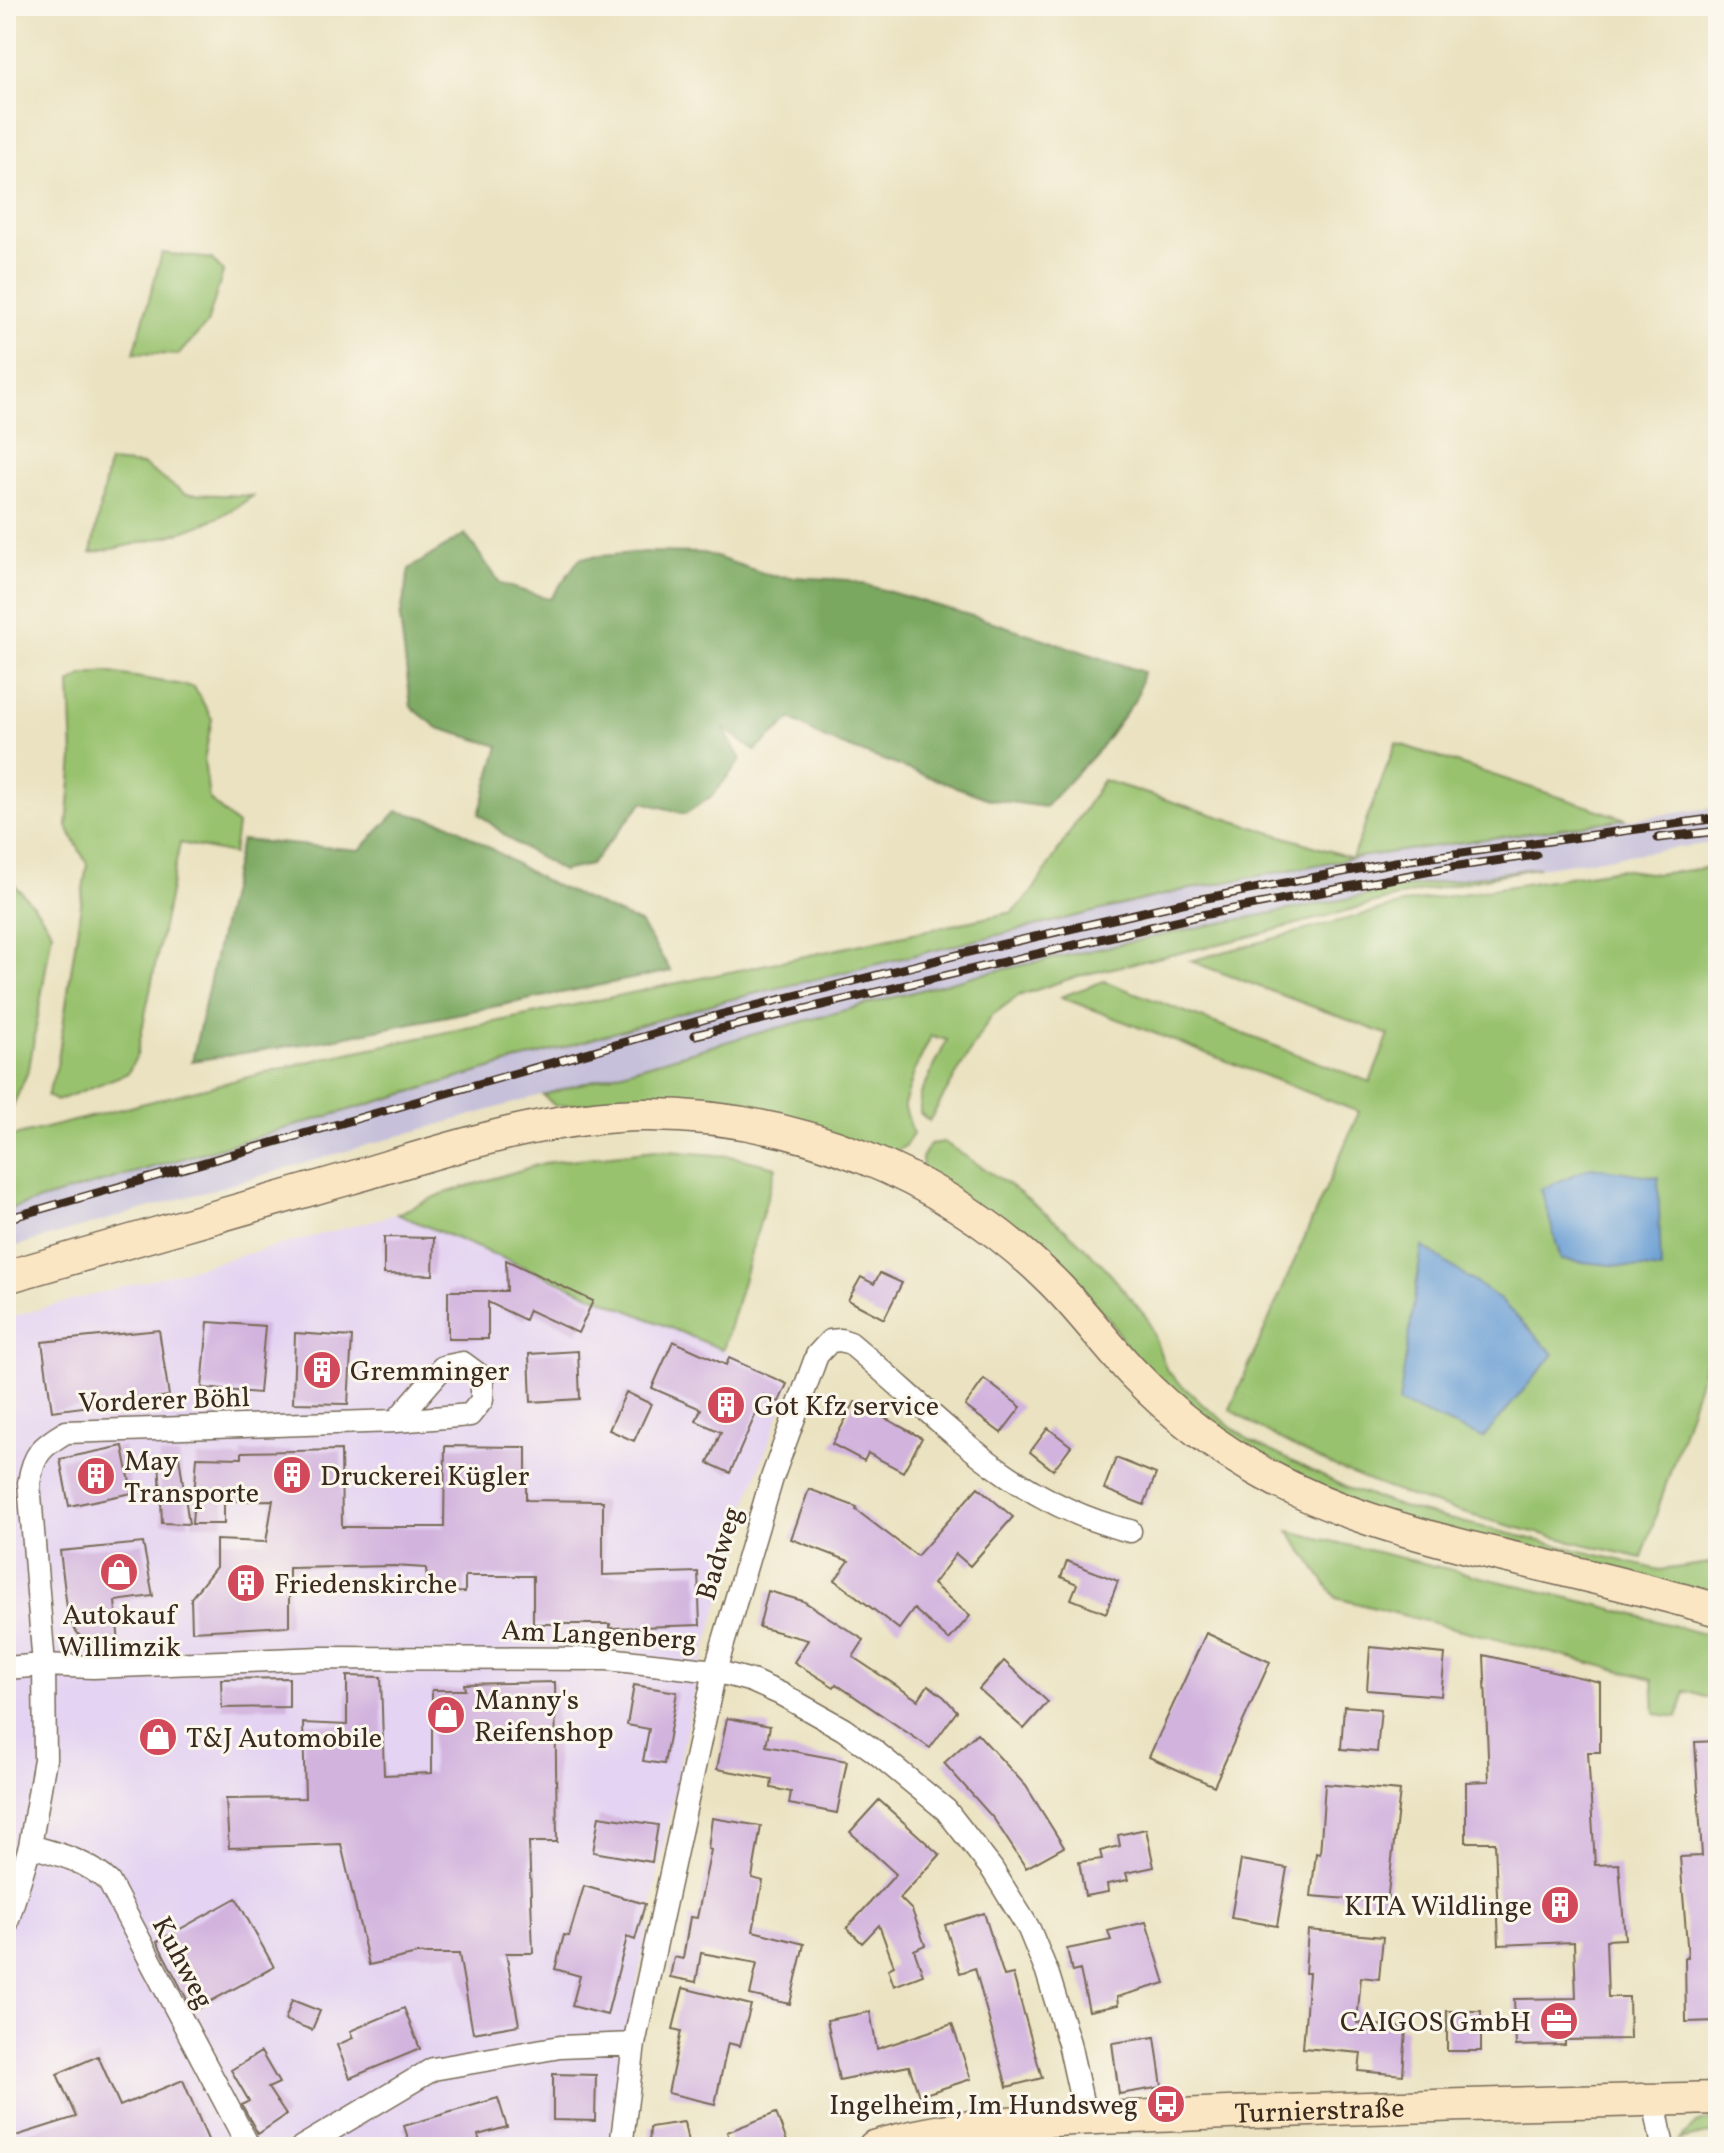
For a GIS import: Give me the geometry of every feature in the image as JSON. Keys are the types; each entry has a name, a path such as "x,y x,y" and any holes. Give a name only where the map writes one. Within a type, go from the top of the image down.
{"main road":[{"path":"6,1277 461,1145 544,1124 643,1115 710,1118 765,1127 871,1160 929,1188 981,1221 1051,1280 1158,1397 1234,1456 1290,1488 1350,1513 1403,1530 1718,1610"},
{"name":"Turnierstraße","path":"874,2147 946,2130 1086,2120 1383,2107 1718,2098"}],"street":[{"name":"Badweg","path":"621,2147 634,2044 715,1671 772,1478 817,1355 830,1341 850,1343 946,1430 1024,1489 1106,1525 1130,1531"},
{"name":"Vorderer Böhl","path":"6,1926 30,1846 45,1759 44,1665 29,1483 32,1466 44,1445 66,1432 396,1421"},
{"name":"Am Langenberg","path":"6,1668 321,1658 608,1659 715,1671 752,1681 843,1729 946,1810 992,1869 1029,1929 1048,1975 1069,2043 1086,2120"},
{"name":"Kuhweg","path":"30,1846 58,1853 95,1869 109,1882 249,2147"},
{"path":"302,2147 433,2069 560,2047 634,2044"},
{"path":"1654,2100 1663,2147"}],"shaded area":[{"path":"1718,807 1718,842 1408,887 1200,927 977,975 736,1039 6,1249 6,1210 716,1003 1180,891 1352,858"},
{"path":"397,1214 723,1350 791,1382 747,1502 692,1700 630,2020 611,2130 611,2147 6,2147 6,1318"}],"green space":[{"path":"162,253 212,259 223,272 207,324 178,355 134,353"},
{"path":"109,462 143,465 185,494 253,496 196,527 91,553"},
{"path":"465,534 501,584 550,599 580,558 645,552 704,553 772,576 849,580 993,622 1143,672 1137,697 1100,748 1045,807 989,799 823,738 791,719 755,751 723,728 741,760 712,796 685,814 643,802 590,865 562,871 512,841 479,814 499,746 438,728 411,707 400,619 409,569"},
{"path":"105,672 194,687 212,719 204,760 209,799 237,825 233,854 180,843 137,1055 128,1073 57,1101 47,1096 57,1066 87,864 67,827 73,758 70,683 82,676"},
{"path":"1396,743 1626,819 1352,858"},
{"path":"1103,780 1352,858 1180,891 716,1003 6,1210 6,1138 324,1058 1013,912 1032,892"},
{"path":"397,811 448,823 545,881 640,923 671,971 322,1041 192,1061 241,840 360,850"},
{"path":"1539,867 1409,894 1249,937 1078,976 1018,996 991,1016 929,1121 920,1113 920,1096 947,1040 931,1036 915,1070 904,1105 913,1134 905,1146 890,1156 649,1099 555,1106 543,1095 736,1039 977,975 1200,927 1408,887"},
{"path":"1706,868 1718,874 1718,1324 1642,1558 1481,1518 1377,1484 1277,1438 1230,1409 1359,1112 1060,997 1104,981 1370,1082 1389,1035 1190,961 1410,902 1619,869 1657,874"},
{"path":"14,884 52,932 29,1069 11,1110 6,1113 6,919"},
{"path":"944,1142 1012,1187 1064,1228 1103,1265 1147,1318 1167,1371 1201,1403 1250,1441 1347,1488 1408,1509 1660,1570 1718,1562 1718,1600 1380,1516 1247,1450 1195,1413 1134,1357 1109,1319 1066,1275 923,1170 922,1158 930,1144"},
{"path":"655,1150 730,1156 776,1167 723,1350 397,1214 442,1194 544,1163"},
{"path":"1289,1531 1606,1607 1718,1638 1718,1701 1685,1691 1678,1717 1655,1714 1653,1679 1336,1598"},
{"path":"1718,2117 1718,2132 1679,2140 1696,2124"}],"water":[{"path":"1591,1167 1658,1177 1661,1270 1561,1260 1541,1189"},
{"path":"1422,1246 1499,1299 1554,1354 1483,1438 1399,1403"}],"building":[{"path":"384,1237 434,1238 433,1275 384,1274"},
{"path":"506,1260 593,1301 578,1333 529,1310 525,1320 488,1302 488,1339 448,1339 448,1291 507,1291"},
{"path":"880,1273 902,1283 884,1319 848,1300 861,1277 874,1284"},
{"path":"208,1322 265,1326 259,1393 202,1388"},
{"path":"159,1330 169,1396 52,1411 42,1342"},
{"name":"Gremminger","path":"295,1333 352,1337 348,1404 293,1403"},
{"name":"Got Kfz service","path":"673,1341 726,1365 729,1358 787,1384 779,1402 764,1395 730,1473 708,1463 721,1432 696,1421 701,1409 652,1388"},
{"path":"578,1351 580,1399 531,1402 529,1354"},
{"path":"984,1379 1021,1407 1001,1433 965,1406"},
{"path":"626,1392 651,1404 634,1441 609,1430"},
{"path":"855,1402 922,1438 903,1472 868,1453 864,1461 832,1444"},
{"path":"1048,1428 1071,1446 1053,1470 1030,1452"},
{"name":"May Transporte","path":"123,1446 132,1493 69,1506 60,1459"},
{"path":"445,1446 526,1447 526,1500 603,1501 603,1575 698,1572 700,1625 610,1628 610,1624 533,1624 533,1576 465,1576 465,1592 428,1593 426,1568 394,1566 289,1568 289,1626 192,1631 191,1598 216,1567 216,1540 266,1542 273,1500 224,1501 224,1524 192,1524 197,1457 242,1458 242,1452 341,1450 342,1527 444,1527"},
{"path":"159,1455 179,1456 189,1524 162,1523"},
{"path":"1116,1458 1156,1474 1144,1505 1104,1489"},
{"path":"978,1487 1013,1517 970,1566 956,1554 933,1584 970,1616 949,1640 914,1609 899,1629 835,1580 849,1561 791,1539 809,1489 857,1507 856,1510 917,1556"},
{"name":"Autokauf Willimzik","path":"143,1543 153,1596 115,1601 119,1644 84,1641 68,1616 60,1551"},
{"path":"1067,1561 1118,1581 1106,1613 1071,1599 1077,1584 1061,1577"},
{"path":"768,1591 803,1601 864,1640 853,1657 918,1700 928,1685 944,1697 957,1711 930,1748 836,1684 834,1687 794,1662 808,1640 759,1627"},
{"path":"1206,1633 1270,1662 1214,1786 1149,1757"},
{"path":"1370,1647 1445,1654 1441,1696 1367,1690"},
{"path":"1484,1655 1600,1682 1600,1752 1588,1752 1595,1865 1619,1864 1625,1939 1606,1940 1608,1997 1629,1997 1630,2039 1565,2040 1565,2045 1516,2046 1514,1999 1576,1998 1574,1942 1499,1945 1495,1842 1466,1842 1466,1782 1489,1781"},
{"path":"1004,1661 1048,1702 1024,1729 979,1689"},
{"path":"347,1676 381,1677 384,1775 432,1773 432,1690 465,1690 464,1684 555,1682 557,1842 529,1842 533,1953 506,1953 519,2025 473,2033 459,1954 417,1954 369,1965 341,1844 229,1848 226,1799 305,1798 303,1723 347,1725"},
{"path":"289,1678 289,1707 222,1708 221,1679"},
{"path":"634,1685 677,1692 664,1764 643,1761 649,1729 627,1725"},
{"path":"1344,1706 1381,1709 1377,1752 1341,1749"},
{"path":"727,1718 770,1726 766,1746 847,1761 837,1813 789,1804 791,1792 771,1788 772,1779 717,1769"},
{"path":"977,1733 1026,1786 1064,1847 1026,1868 994,1819 944,1763"},
{"path":"1718,1741 1718,2021 1686,2022 1685,1957 1688,1957 1680,1857 1702,1856 1695,1742"},
{"path":"1325,1784 1400,1791 1387,1902 1311,1896 1316,1853 1320,1854"},
{"path":"879,1800 940,1855 900,1898 912,1910 925,1945 914,1950 923,1975 894,1986 888,1969 894,1966 879,1925 862,1943 847,1928 896,1874 850,1832"},
{"path":"599,1816 658,1825 652,1862 593,1852"},
{"path":"712,1818 761,1826 752,1878 763,1881 753,1931 804,1944 790,2004 750,1995 757,1963 701,1953 696,1982 670,1977 674,1957 683,1959 690,1917 697,1918 711,1850 708,1849"},
{"path":"1146,1829 1154,1867 1126,1873 1128,1880 1107,1884 1108,1892 1085,1896 1079,1862 1102,1859 1100,1851 1120,1846 1118,1835"},
{"path":"1241,1860 1287,1868 1277,1926 1231,1918"},
{"path":"584,1886 645,1904 635,1940 627,1937 607,2015 572,2006 580,1976 555,1969 564,1935 569,1936"},
{"path":"236,1898 274,1967 193,2011 157,1942"},
{"path":"984,1913 1004,1976 1013,1974 1042,2078 1007,2087 975,1968 960,1973 945,1925"},
{"path":"1146,1922 1165,1983 1117,1997 1118,2005 1089,2011 1080,1970 1072,1972 1067,1949 1111,1940 1108,1931"},
{"path":"1308,1930 1383,1937 1379,1979 1361,1977 1357,2023 1406,2028 1403,2075 1359,2071 1361,2053 1303,2048 1309,1973 1305,1973"},
{"path":"683,1988 751,2005 740,2046 728,2043 715,2104 668,2093 681,2031 673,2029"},
{"path":"292,2000 320,2011 312,2030 285,2020"},
{"path":"404,2008 420,2049 350,2078 337,2045 353,2038 350,2031"},
{"path":"1447,2011 1481,2011 1481,2051 1447,2051"},
{"path":"870,2012 877,2049 952,2024 971,2079 919,2096 909,2066 839,2080 827,2020"},
{"path":"1155,2037 1162,2087 1119,2094 1112,2043"},
{"path":"261,2052 279,2083 268,2088 286,2115 258,2134 242,2105 249,2101 231,2070"},
{"path":"98,2056 120,2106 183,2080 211,2147 6,2147 6,2139 76,2117 57,2074"},
{"path":"553,2074 596,2075 595,2121 553,2120"},
{"path":"498,2098 507,2127 478,2135 481,2147 411,2147 404,2126"},
{"path":"776,2113 789,2147 732,2147 727,2132"},
{"path":"684,2122 689,2147 649,2147 650,2127"}],"railway":[{"path":"6,1219 723,1014 969,952 1191,901 1395,862 1718,818"},
{"path":"1658,838 1718,831"},
{"path":"695,1035 1197,916 1452,867 1536,855"}],"place":[{"name":"Gremminger","path":"322,1370"},
{"name":"Got Kfz service","path":"726,1405"},
{"name":"Druckerei Kügler","path":"292,1475"},
{"name":"May Transporte","path":"96,1476"},
{"name":"Autokauf Willimzik","path":"119,1572"},
{"name":"Friedenskirche","path":"246,1583"},
{"name":"Manny's Reifenshop","path":"446,1715"},
{"name":"T&J Automobile","path":"158,1737"},
{"name":"KITA Wildlinge","path":"1560,1905"},
{"name":"CAIGOS GmbH","path":"1559,2021"},
{"name":"Ingelheim, Im Hundsweg","path":"1166,2104"}]}
